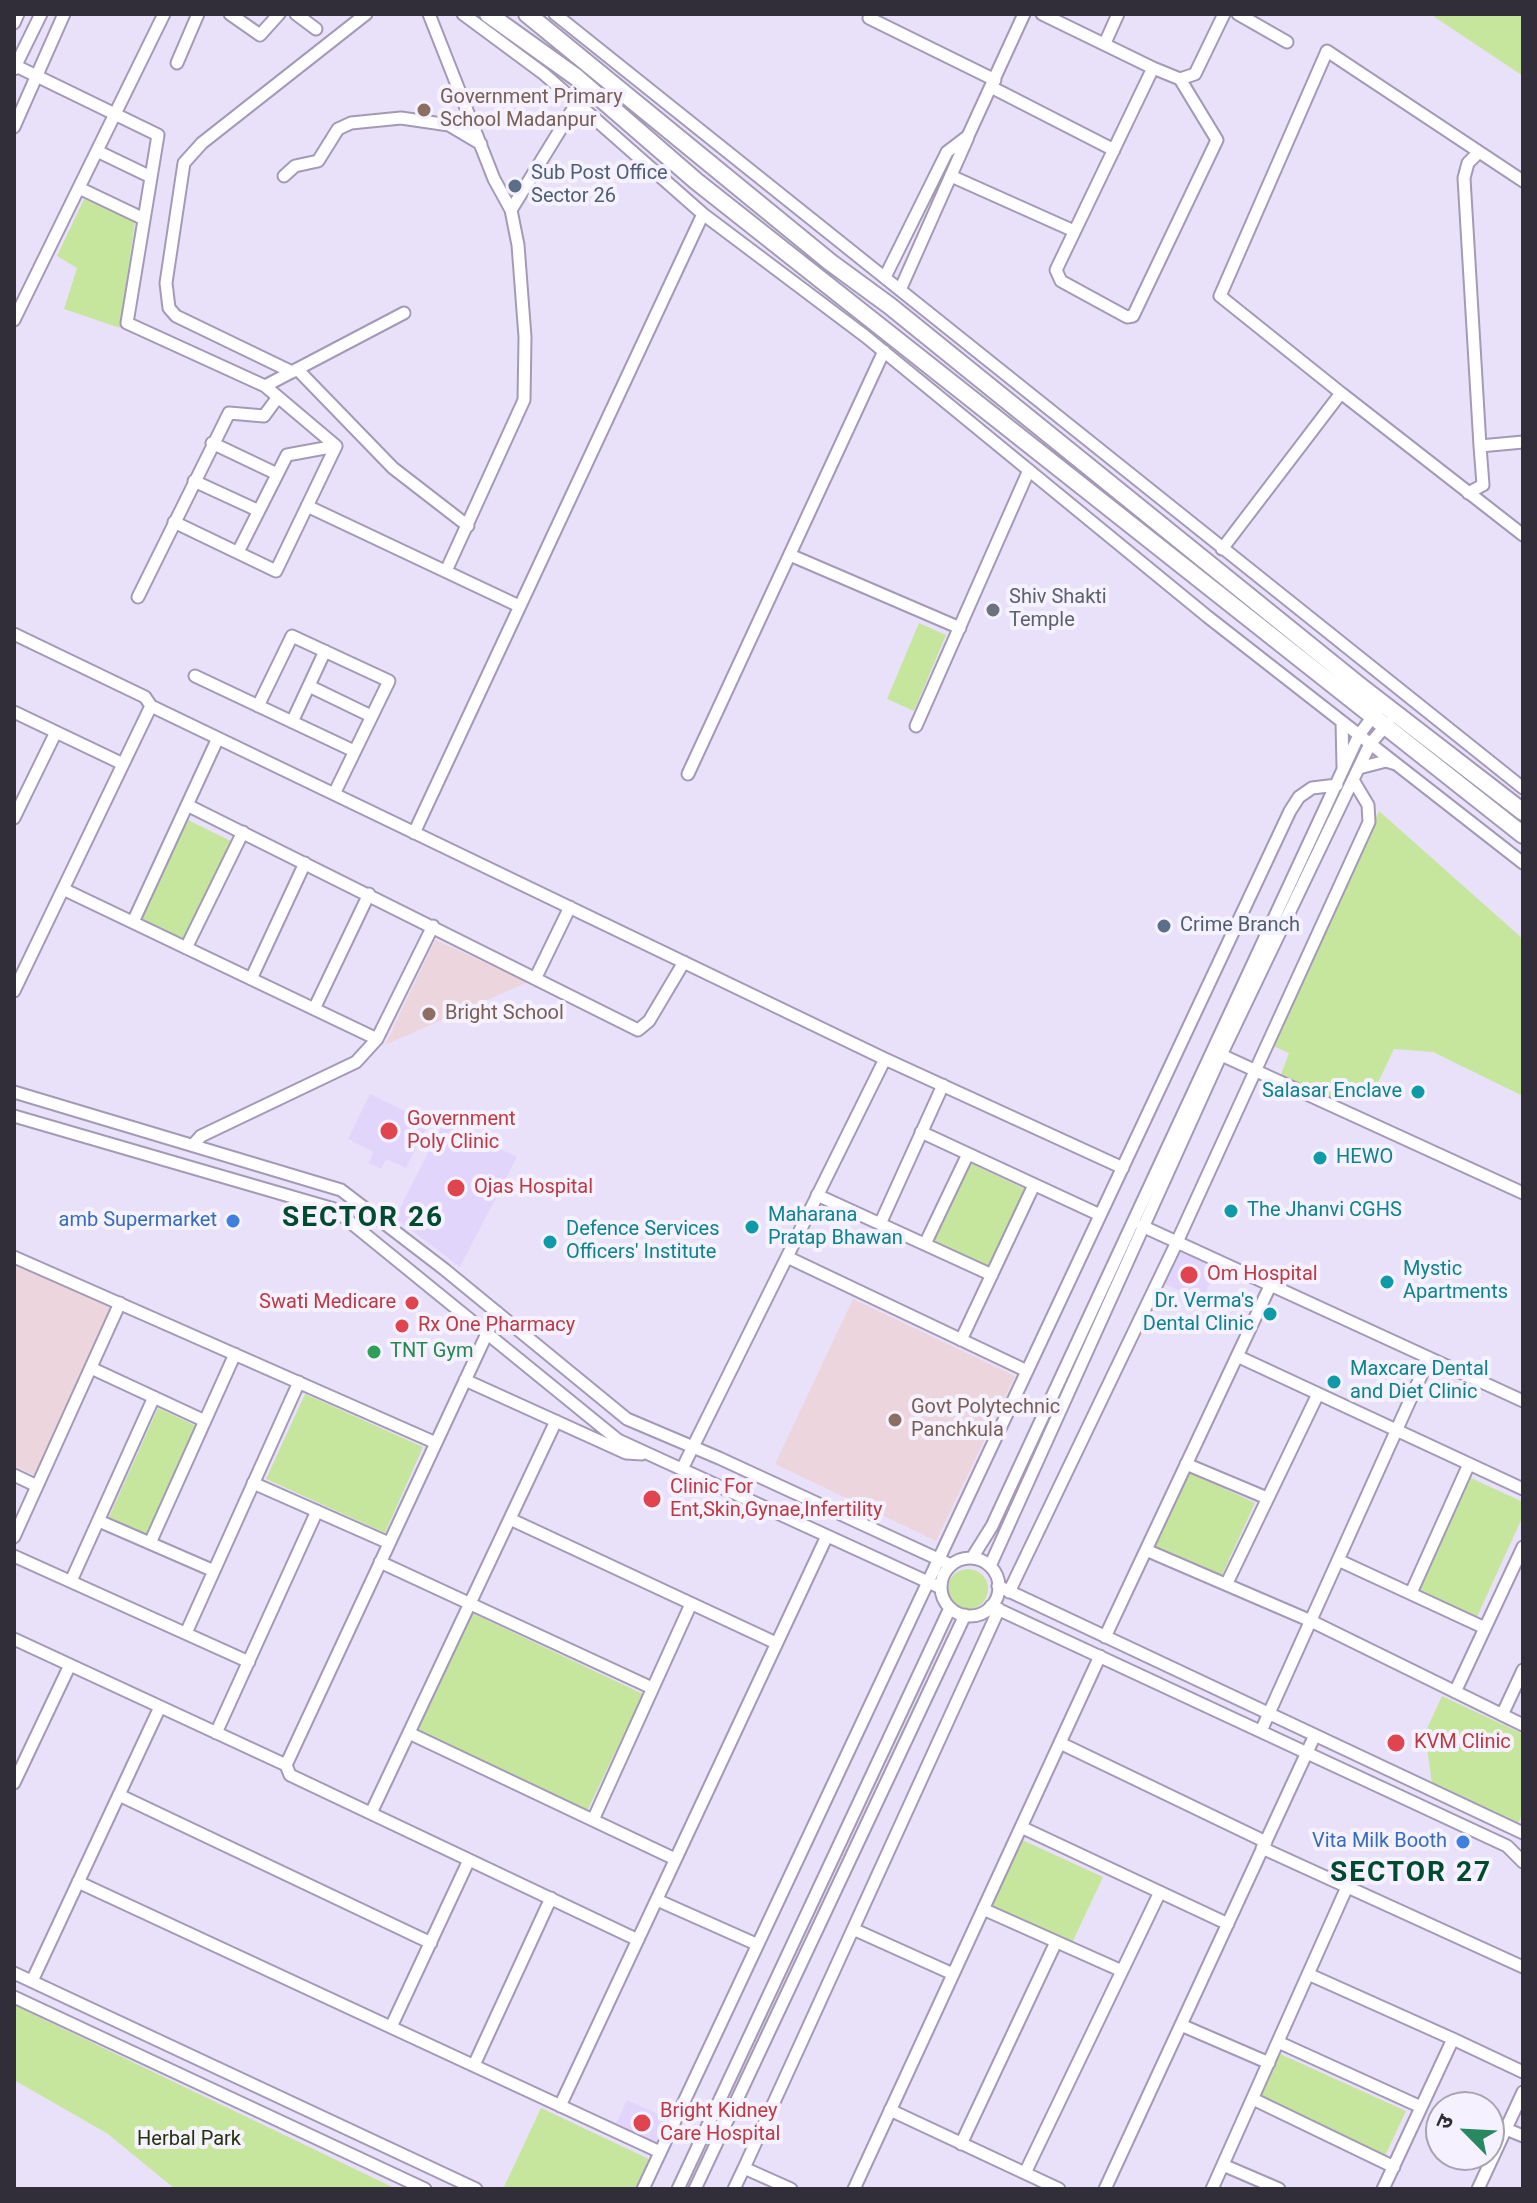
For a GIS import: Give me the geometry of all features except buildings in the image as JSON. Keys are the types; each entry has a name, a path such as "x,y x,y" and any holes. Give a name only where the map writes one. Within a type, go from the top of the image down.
{"highway":[{"path":"488,14 576,77 696,181 1385,714 1523,812"},
{"path":"527,14 830,262 890,306 1385,714 1523,835"}],"street":[{"path":"14,23 18,14"},
{"path":"41,14 15,67 39,75 158,135 127,323 265,386 336,446"},
{"path":"14,127 64,14"},
{"path":"14,320 164,14"},
{"path":"177,63 198,14"},
{"path":"230,14 260,35 279,14"},
{"path":"296,14 316,29"},
{"path":"366,14 202,143 184,163 166,283 169,308 176,316 294,370 393,468 468,526"},
{"path":"429,14 481,145 511,210 518,245 525,337 524,400 446,571"},
{"path":"463,14 544,74 703,214 884,351 1342,722 1523,863"},
{"path":"555,14 1222,549 1352,648 1523,788"},
{"path":"900,290 1024,14"},
{"path":"1042,14 1180,79 1217,140 1132,317 1118,313 1056,276 1074,231 1153,68"},
{"path":"1105,43 1118,14"},
{"path":"1180,79 1195,74 1201,66 1224,14"},
{"path":"1238,14 1287,42"},
{"path":"869,18 1114,150"},
{"path":"1523,181 1327,51 1220,296 1523,535"},
{"path":"511,210 576,104"},
{"path":"284,176 295,166 318,161 338,129 351,123 401,118 449,125 481,145"},
{"path":"885,277 947,152 968,136"},
{"path":"97,151 151,177"},
{"path":"1468,493 1483,485 1464,178 1468,163 1479,152"},
{"path":"951,176 1074,231"},
{"path":"79,188 144,219"},
{"path":"414,833 703,214"},
{"path":"265,386 404,313"},
{"path":"688,774 884,351"},
{"path":"1222,549 1341,393"},
{"path":"138,597 229,413 264,416 278,397"},
{"path":"1480,446 1523,442"},
{"path":"212,443 275,473"},
{"path":"238,552 275,473 287,455 336,446"},
{"path":"174,522 276,571 336,446"},
{"path":"916,726 1029,470"},
{"path":"194,481 257,510"},
{"path":"307,506 519,606"},
{"path":"790,555 960,628"},
{"path":"14,634 145,697 151,706 414,833 885,1059 1123,1168"},
{"path":"258,706 292,636 389,681 334,794"},
{"path":"292,722 325,651"},
{"path":"195,676 354,751"},
{"path":"309,686 371,716"},
{"path":"14,991 151,706"},
{"path":"14,712 123,764"},
{"path":"990,1566 1146,1228 1217,1053 1359,735 1385,714"},
{"path":"14,1092 341,1190 627,1419 951,1565 972,1558 992,1526 1133,1222 1385,714"},
{"path":"1342,722 1343,772"},
{"path":"14,818 19,793 56,732"},
{"path":"133,922 218,738"},
{"path":"1356,774 1386,761 1401,765"},
{"path":"734,2189 995,1608 1177,1242 1369,822 1368,805 1356,774"},
{"path":"643,2189 1290,811 1299,797 1312,788 1337,785"},
{"path":"187,805 638,1030 649,1021 684,962"},
{"path":"186,948 243,832"},
{"path":"251,979 305,863"},
{"path":"63,889 377,1039"},
{"path":"314,1009 369,894"},
{"path":"536,977 570,907"},
{"path":"193,1145 201,1136 356,1062 377,1039 433,926"},
{"path":"1217,1053 1523,1193"},
{"path":"682,1469 885,1059"},
{"path":"880,1224 943,1085"},
{"path":"14,1116 334,1209 618,1440 941,1588 950,1608 965,1615 995,1608 1507,1846 1523,1862"},
{"path":"921,1132 1100,1215"},
{"path":"925,1244 968,1154"},
{"path":"961,1340 1034,1185"},
{"path":"817,1195 992,1275"},
{"path":"1133,1222 1523,1401"},
{"path":"14,1257 436,1443"},
{"path":"787,1257 1027,1371"},
{"path":"1105,1637 1271,1284"},
{"path":"14,1537 120,1303"},
{"path":"286,1765 497,1312"},
{"path":"150,1543 235,1354"},
{"path":"1237,1356 1523,1489"},
{"path":"1261,1731 1429,1358"},
{"path":"91,1368 205,1421"},
{"path":"465,1380 626,1453 651,1455"},
{"path":"186,1633 299,1382"},
{"path":"1227,1583 1318,1394"},
{"path":"71,1581 154,1397"},
{"path":"371,1813 556,1421"},
{"path":"1186,1464 1267,1498"},
{"path":"1411,1593 1469,1464"},
{"path":"14,1475 37,1486"},
{"path":"253,1483 389,1543"},
{"path":"216,1733 317,1511"},
{"path":"510,1519 776,1643"},
{"path":"99,1521 214,1571"},
{"path":"560,2106 827,1536"},
{"path":"1455,1692 1523,1547"},
{"path":"1146,1550 1311,1621 1523,1725"},
{"path":"14,1556 249,1662"},
{"path":"972,1558 990,1566 1004,1589 1523,1833"},
{"path":"1338,1560 1485,1628"},
{"path":"380,1562 652,1688"},
{"path":"941,1588 951,1565"},
{"path":"593,1820 691,1604"},
{"path":"678,2189 950,1608"},
{"path":"695,2189 965,1615"},
{"path":"14,1639 286,1765 290,1775 638,1940"},
{"path":"854,2189 1100,1656"},
{"path":"14,1783 70,1665"},
{"path":"1502,1715 1523,1670"},
{"path":"32,1981 160,1707"},
{"path":"409,1733 675,1859"},
{"path":"1108,2188 1315,1735"},
{"path":"1060,1743 1347,1887 1523,1967"},
{"path":"119,1795 431,1943"},
{"path":"1021,1827 1228,1924"},
{"path":"391,2027 469,1860"},
{"path":"78,1882 660,2152"},
{"path":"1212,2189 1347,1887"},
{"path":"1025,2173 1160,1892"},
{"path":"474,2065 551,1898"},
{"path":"657,1900 756,1944"},
{"path":"983,1909 1122,1971"},
{"path":"853,1929 953,1974"},
{"path":"961,2144 1056,1942"},
{"path":"14,1973 476,2189"},
{"path":"1308,1974 1523,2072"},
{"path":"14,1997 425,2189"},
{"path":"1181,2025 1269,2063"},
{"path":"1383,2189 1453,2039"},
{"path":"1278,2042 1421,2107"},
{"path":"1478,2189 1523,2092"},
{"path":"1253,2099 1394,2167"},
{"path":"890,2110 1059,2189"},
{"path":"1506,2129 1523,2136"},
{"path":"1223,2165 1279,2189"},
{"path":"744,2168 791,2189"}],"shaded area":[{"name":"Bright School","path":"435,940 528,982 385,1045"},
{"name":"Government Poly Clinic","path":"370,1094 429,1123 406,1168 386,1159 381,1169 369,1163 373,1152 348,1139"},
{"name":"Ojas Hospital","path":"444,1121 517,1157 460,1267 395,1218"},
{"name":"Om Hospital","path":"1177,1249 1217,1267 1202,1301 1162,1283"},
{"path":"14,1261 111,1305 34,1475 14,1466"},
{"name":"Govt Polytechnic Panchkula","path":"853,1299 1015,1376 936,1541 775,1464"},
{"name":"Bright Kidney Care Hospital","path":"627,2100 669,2119 657,2146 615,2126"}],"green space":[{"path":"1430,14 1523,14 1523,76"},
{"path":"84,199 135,222 120,328 64,309 77,268 57,256"},
{"path":"919,623 946,635 914,711 887,699"},
{"path":"1379,811 1523,939 1523,1096 1433,1052 1394,1049 1373,1093 1343,1079 1332,1101 1280,1077 1289,1053 1271,1045"},
{"path":"188,820 233,842 184,943 139,922"},
{"path":"970,1163 1027,1190 990,1269 933,1243"},
{"path":"305,1394 423,1447 385,1533 266,1479"},
{"path":"158,1408 196,1426 147,1537 108,1519"},
{"path":"1187,1471 1255,1503 1221,1577 1152,1546"},
{"path":"1469,1477 1523,1502 1523,1516 1476,1619 1416,1592"},
{"path":"968,1569 982,1575 988,1589 982,1603 968,1609 954,1603 948,1589 954,1575"},
{"path":"472,1613 643,1694 587,1811 416,1730"},
{"path":"1442,1696 1523,1734 1523,1813 1517,1825 1432,1784 1425,1733"},
{"path":"1020,1839 1103,1877 1072,1943 989,1905"},
{"name":"Herbal Park","path":"14,2005 396,2189 175,2189 108,2134 14,2080"},
{"path":"1278,2053 1406,2111 1385,2156 1257,2097"},
{"path":"541,2108 649,2159 635,2189 503,2189"}],"place":[{"name":"Government Primary School Madanpur","path":"424,110"},
{"name":"Sub Post Office Sector 26","path":"515,186"},
{"name":"Shiv Shakti Temple","path":"993,610"},
{"name":"Crime Branch","path":"1164,926"},
{"name":"Bright School","path":"429,1014"},
{"name":"Salasar Enclave","path":"1418,1092"},
{"name":"Government Poly Clinic","path":"389,1131"},
{"name":"HEWO","path":"1320,1158"},
{"name":"Ojas Hospital","path":"456,1188"},
{"name":"The Jhanvi CGHS","path":"1231,1211"},
{"name":"amb Supermarket","path":"233,1221"},
{"name":"Maharana Pratap Bhawan","path":"752,1227"},
{"name":"Defence Services Officers' Institute","path":"550,1242"},
{"name":"Om Hospital","path":"1189,1275"},
{"name":"Mystic Apartments","path":"1387,1282"},
{"name":"Swati Medicare","path":"412,1303"},
{"name":"Dr. Verma's Dental Clinic","path":"1270,1314"},
{"name":"Rx One Pharmacy","path":"402,1326"},
{"name":"TNT Gym","path":"374,1352"},
{"name":"Maxcare Dental and Diet Clinic","path":"1334,1382"},
{"name":"Govt Polytechnic Panchkula","path":"895,1420"},
{"name":"Clinic For Ent,Skin,Gynae,Infertility","path":"652,1499"},
{"name":"KVM Clinic","path":"1396,1743"},
{"name":"Vita Milk Booth","path":"1463,1842"},
{"name":"Bright Kidney Care Hospital","path":"642,2123"}],"district":[{"name":"SECTOR 26","path":"363,1219"},
{"name":"SECTOR 27","path":"1411,1874"}]}
